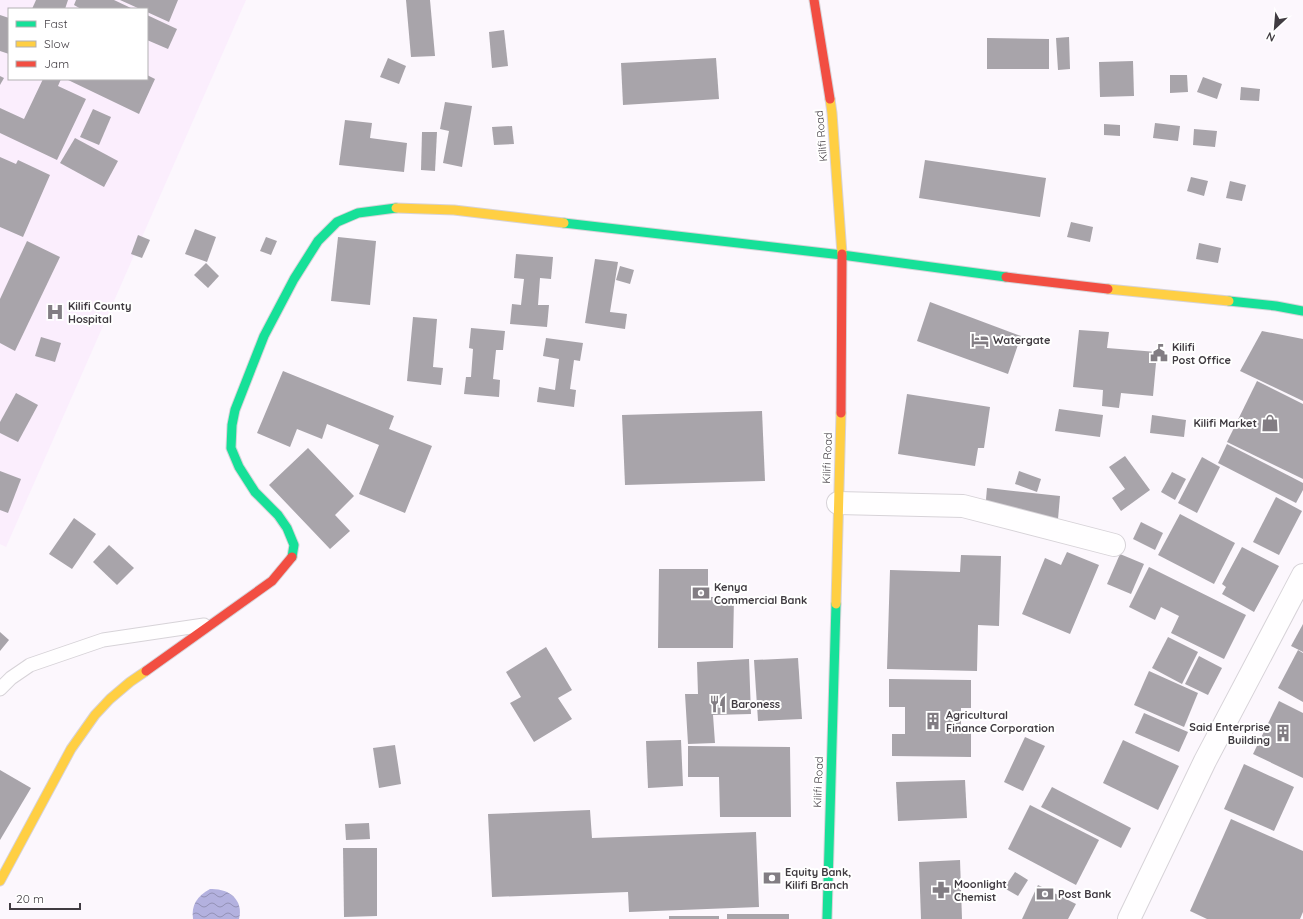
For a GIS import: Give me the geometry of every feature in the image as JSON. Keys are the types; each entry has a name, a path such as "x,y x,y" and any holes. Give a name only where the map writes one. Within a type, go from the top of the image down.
{"street":[{"name":"Kilifi Road","path":"814,0 832,113 842,255 842,370 827,919"},
{"path":"0,881 71,749 95,715 110,699 130,682 272,581 293,556 294,545 287,528 278,515 255,492 239,467 231,448 232,425 235,410 264,336 294,279 318,241 337,222 358,212 399,208 454,210 842,255 1048,283 1276,306 1303,311"},
{"path":"838,503 963,506 1114,544"},
{"path":"1130,919 1205,761 1303,575"}],"lane":[{"path":"0,689 11,678 30,665 103,640 210,624"}],"shaded area":[{"name":"Kilifi County Hospital","path":"0,0 246,0 6,547 0,544"}],"water":[{"path":"210,889 223,890 237,900 240,912 239,919 193,919 193,909 196,901"}],"building":[{"path":"36,0 68,0 65,8 32,8"},
{"path":"76,0 114,0 131,8 79,8 74,5"},
{"path":"120,0 178,0 169,22 148,12 148,8 138,8"},
{"path":"406,0 430,0 435,56 411,57"},
{"path":"0,15 8,18 8,54 0,51"},
{"path":"148,15 177,29 168,49 148,40"},
{"path":"504,30 508,66 492,68 489,32"},
{"path":"1069,37 1070,69 1058,70 1056,38"},
{"path":"987,38 1049,39 1049,69 987,69"},
{"path":"388,58 406,66 399,84 380,77"},
{"path":"716,58 719,99 623,105 621,63"},
{"path":"1133,61 1134,96 1100,97 1099,62"},
{"path":"1170,75 1187,75 1188,92 1170,93"},
{"path":"0,76 4,78 0,85"},
{"path":"148,76 155,79 139,114 68,80 148,80"},
{"path":"1203,77 1222,84 1217,99 1197,92"},
{"path":"43,80 61,80 58,86 86,99 57,160 0,133 0,108 24,119"},
{"path":"1241,87 1260,89 1259,101 1240,100"},
{"path":"445,102 472,106 462,167 443,163 449,131 440,129"},
{"path":"93,109 111,117 99,145 80,137"},
{"path":"345,120 372,123 370,138 407,143 404,172 339,165"},
{"path":"1155,123 1180,126 1178,141 1153,138"},
{"path":"1104,124 1120,125 1120,136 1104,135"},
{"path":"512,126 514,144 494,145 492,127"},
{"path":"1194,129 1217,131 1215,147 1193,145"},
{"path":"422,132 437,132 435,171 421,170"},
{"path":"75,138 118,161 104,187 60,163"},
{"path":"0,157 16,164 18,160 50,175 23,237 0,227"},
{"path":"925,160 1046,178 1040,217 919,198"},
{"path":"1191,177 1208,181 1204,196 1187,191"},
{"path":"1230,181 1246,185 1242,201 1226,198"},
{"path":"1071,222 1093,227 1090,242 1067,237"},
{"path":"195,229 216,237 207,262 185,254"},
{"path":"138,235 150,240 142,258 131,254"},
{"path":"266,237 277,241 271,255 260,251"},
{"path":"338,237 376,241 370,305 331,301"},
{"path":"27,241 60,257 15,351 0,343 0,299"},
{"path":"1199,243 1221,248 1218,263 1196,259"},
{"path":"516,254 553,257 551,279 540,278 538,305 549,305 547,327 510,324 512,304 521,305 524,279 514,278"},
{"path":"595,259 618,262 610,312 627,314 625,329 585,323"},
{"path":"206,263 219,276 208,288 194,275"},
{"path":"620,266 634,270 630,284 616,280"},
{"path":"930,302 1021,336 1008,374 917,341"},
{"path":"413,317 437,319 433,367 443,368 441,385 407,381"},
{"path":"471,328 505,331 503,350 496,350 493,379 500,380 499,397 464,394 466,377 471,377 473,349 469,348"},
{"path":"1079,330 1109,332 1107,348 1157,352 1153,396 1121,393 1119,408 1102,406 1103,390 1073,387"},
{"path":"1262,331 1303,339 1303,401 1240,371"},
{"path":"41,337 61,343 55,362 35,356"},
{"path":"546,338 583,343 580,361 574,360 570,389 576,390 574,407 537,402 539,387 555,390 559,359 543,356"},
{"path":"283,371 394,416 389,429 432,446 405,513 359,494 379,445 327,424 322,439 297,429 290,447 257,433"},
{"name":"Kilifi Market","path":"1257,381 1303,404 1303,479 1227,442"},
{"path":"16,393 38,405 18,442 0,433 0,422"},
{"path":"907,394 990,407 984,448 978,448 975,466 898,454"},
{"path":"1059,409 1103,415 1100,437 1055,431"},
{"path":"762,411 765,481 625,485 622,415"},
{"path":"1152,415 1186,420 1184,437 1150,433"},
{"path":"1227,444 1303,483 1303,490 1296,503 1218,463"},
{"path":"308,448 354,496 335,515 350,531 330,549 269,485"},
{"path":"1125,456 1150,490 1121,511 1112,498 1125,489 1109,467"},
{"path":"1202,457 1220,467 1197,513 1178,503"},
{"path":"0,471 21,479 8,513 0,510"},
{"path":"1019,471 1041,479 1037,492 1015,484"},
{"path":"1172,472 1186,479 1175,500 1161,492"},
{"path":"987,488 1060,496 1058,519 985,511"},
{"path":"1276,497 1302,511 1279,555 1253,542"},
{"path":"1180,514 1235,543 1214,584 1158,555"},
{"path":"74,518 96,534 72,569 49,554"},
{"path":"1141,522 1163,533 1155,550 1133,539"},
{"path":"109,545 134,568 117,585 93,562"},
{"path":"1242,547 1279,566 1254,612 1222,594 1226,587 1222,584"},
{"path":"1067,552 1099,565 1070,634 1022,614 1045,558 1061,565"},
{"path":"1120,554 1144,564 1131,594 1107,584"},
{"path":"961,555 1001,556 999,626 978,625 977,671 887,669 890,570 960,572"},
{"path":"1149,567 1246,615 1224,659 1171,633 1179,616 1161,607 1155,620 1129,607"},
{"path":"659,569 708,569 708,597 734,597 733,648 658,648"},
{"path":"1303,624 1303,652 1291,646"},
{"path":"0,632 9,640 0,651"},
{"path":"1168,637 1198,652 1182,684 1152,668"},
{"path":"546,647 572,690 558,698 572,719 534,742 510,703 521,697 506,672"},
{"path":"1298,650 1303,653 1303,702 1278,688"},
{"path":"1199,656 1222,668 1208,695 1185,684"},
{"path":"798,658 802,719 758,721 754,660"},
{"name":"Baroness","path":"749,659 751,714 713,715 715,743 688,744 685,694 698,694 697,662"},
{"path":"1149,671 1198,693 1184,727 1134,705"},
{"name":"Agricultural Finance Corporation","path":"889,679 971,680 971,708 961,708 961,733 971,733 971,757 892,756 892,734 905,734 905,707 889,707"},
{"name":"Said Enterprise Building","path":"1279,701 1303,713 1303,778 1253,754"},
{"path":"1144,713 1188,732 1179,752 1135,733"},
{"path":"1025,737 1045,746 1023,791 1004,782"},
{"path":"681,740 683,786 648,788 646,741"},
{"path":"1123,740 1179,766 1158,810 1103,783"},
{"path":"395,745 401,784 379,788 373,748"},
{"path":"688,746 790,747 791,817 720,817 719,777 688,777"},
{"path":"1244,764 1294,787 1274,831 1224,809"},
{"path":"0,770 31,788 0,840"},
{"path":"965,780 967,818 898,821 896,782"},
{"path":"1052,787 1131,828 1121,848 1041,807"},
{"path":"1030,805 1099,840 1076,885 1008,849"},
{"path":"590,810 592,838 756,832 759,907 629,912 628,892 492,897 488,814"},
{"path":"1231,819 1303,851 1303,912 1300,919 1207,919 1190,911"},
{"path":"369,823 370,839 346,840 345,824"},
{"path":"343,848 377,848 377,916 344,917"},
{"name":"Moonlight Chemist","path":"960,860 962,919 921,919 919,862"},
{"path":"1015,872 1028,880 1018,896 1004,888"},
{"name":"Post Bank","path":"1038,885 1076,904 1068,919 1022,919"},
{"path":"727,914 789,914 789,919 727,919"},
{"path":"669,916 719,916 719,919 669,919"}],"traffic: fast":[{"path":"292,557 294,545 287,528 278,515 255,492 239,467 231,448 232,425 235,410 264,336 294,279 318,241 337,222 358,213 396,208"},
{"path":"564,223 842,255 1006,277"},
{"path":"1229,301 1276,306 1303,311"},
{"path":"827,919 836,604"}],"traffic: slow":[{"path":"830,99 842,254"},
{"path":"396,208 454,210 564,223"},
{"path":"1108,289 1229,301"},
{"path":"836,604 841,413"},
{"path":"0,881 71,749 95,715 110,699 146,671"}],"traffic: jam":[{"path":"814,0 830,99"},
{"path":"841,413 842,254"},
{"path":"1006,277 1108,289"},
{"path":"146,671 272,581 292,557"}],"place":[{"name":"Kilifi County Hospital","path":"55,312"},
{"name":"Watergate","path":"980,340"},
{"name":"Kilifi Post Office","path":"1159,353"},
{"name":"Kilifi Market","path":"1270,423"},
{"name":"Kenya Commercial Bank","path":"701,593"},
{"name":"Baroness","path":"718,704"},
{"name":"Agricultural Finance Corporation","path":"933,721"},
{"name":"Said Enterprise Building","path":"1283,733"},
{"name":"Equity Bank, Kilifi Branch","path":"772,878"},
{"name":"Moonlight Chemist","path":"941,890"},
{"name":"Post Bank","path":"1045,894"}]}
